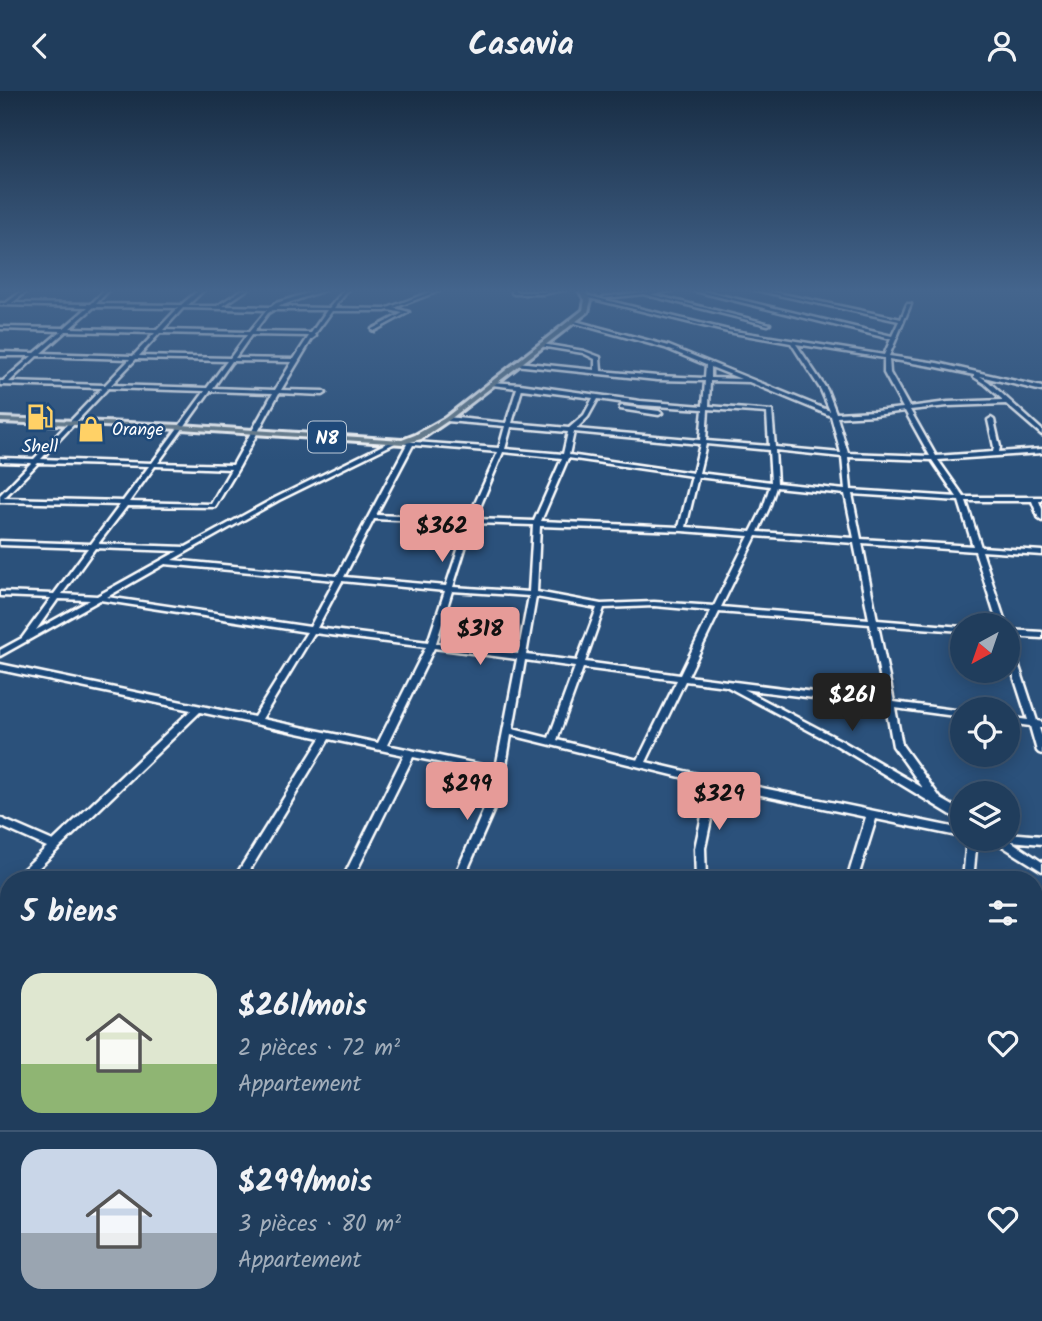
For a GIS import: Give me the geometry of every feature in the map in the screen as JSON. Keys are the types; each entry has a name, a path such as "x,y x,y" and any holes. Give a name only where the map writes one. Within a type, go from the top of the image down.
{"main road":[{"name":"N8","path":"0,420 181,427 407,442 447,419 540,346"}],"street":[{"path":"1,384 47,346"},
{"path":"0,499 144,346"},
{"path":"24,640 240,346"},
{"path":"0,499 213,506 307,346"},
{"path":"549,346 593,355 600,359 598,372"},
{"path":"665,346 834,415 909,410 948,404 1007,402"},
{"path":"796,346 824,390 845,455 848,492 898,746 937,800"},
{"path":"822,346 886,356 1042,389"},
{"path":"890,346 886,356 887,373 934,458 962,499 998,613"},
{"path":"0,354 297,361"},
{"path":"682,529 703,443 708,408 709,363"},
{"path":"517,364 708,381 751,381"},
{"path":"968,372 987,383 1042,433"},
{"path":"492,383 662,405 770,412 774,484 753,534 640,764"},
{"path":"1,384 323,393"},
{"path":"381,747 431,646 471,520 501,451 520,386"},
{"path":"462,871 490,807 509,731 534,594 537,522 566,456 571,430 586,416 596,397"},
{"path":"622,408 658,417 662,405"},
{"path":"447,419 845,455 934,458 1042,451"},
{"path":"991,420 996,454"},
{"path":"0,653 277,499 393,442"},
{"path":"256,721 312,630 372,517 407,442 566,456 696,475 848,492 962,499 1038,499 1042,519"},
{"path":"0,460 236,467"},
{"path":"372,517 682,529 1042,553"},
{"path":"0,543 189,549"},
{"path":"165,562 449,589 534,594 601,606 654,604 950,628"},
{"path":"0,594 99,598 431,646 950,712"},
{"path":"552,742 601,606"},
{"path":"1020,634 1042,635"},
{"path":"0,667 500,772"},
{"path":"1020,678 1037,724 1042,751"},
{"path":"724,682 839,743 950,808"},
{"path":"28,871 198,709"},
{"path":"509,731 714,782 950,831"},
{"path":"244,871 327,736"},
{"path":"351,871 410,753"},
{"path":"701,871 700,848 714,782"},
{"path":"855,871 872,815"},
{"path":"0,822 54,846"},
{"path":"1020,838 1042,840"},
{"path":"969,871 971,851"},
{"path":"1018,851 1042,867"}],"place":[{"name":"Shell","path":"40,417"},
{"name":"Orange","path":"91,429"}]}
